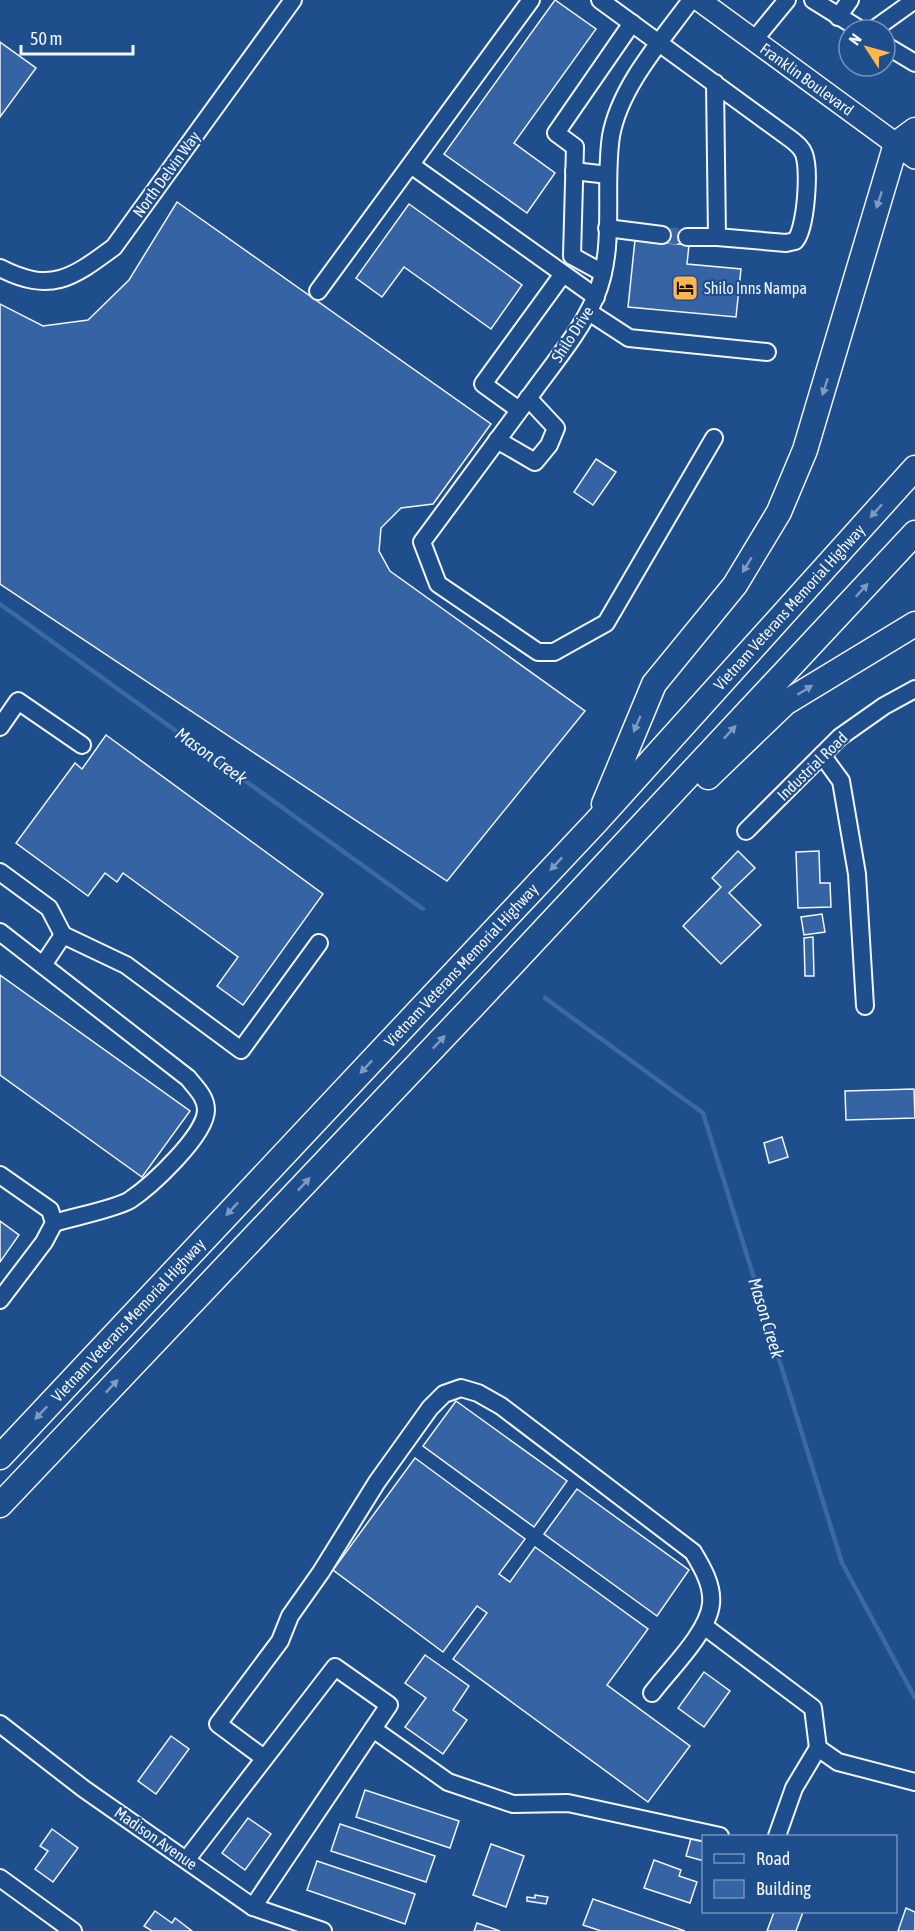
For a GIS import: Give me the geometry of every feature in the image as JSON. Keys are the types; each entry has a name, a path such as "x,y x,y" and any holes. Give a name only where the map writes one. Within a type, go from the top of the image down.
{"highway":[{"path":"597,821 654,684 735,585 779,512 812,428 857,268 909,144"},
{"name":"Vietnam Veterans Memorial Highway","path":"0,1457 597,821 915,468"},
{"name":"Vietnam Veterans Memorial Highway","path":"0,1505 474,1005 915,533"},
{"path":"474,1005 785,703 915,624"}],"main road":[{"name":"Franklin Boulevard","path":"699,0 754,40 909,144"}],"street":[{"name":"North Delvin Way","path":"0,268 29,281 58,281 83,270 114,247 293,0"},
{"path":"318,291 531,0"},
{"path":"600,0 799,146 806,158 807,180 802,228 795,241 786,243 717,237 687,237"},
{"name":"Shilo Drive","path":"691,0 628,91 618,113 612,135 608,175 603,273 592,304 523,404 422,542 438,584 538,652 554,652 606,623 714,438"},
{"path":"754,40 787,0"},
{"path":"813,0 838,17 850,0"},
{"path":"890,18 915,0"},
{"path":"603,273 572,256 575,147 556,133 632,24"},
{"path":"897,53 915,63"},
{"path":"715,83 717,237"},
{"path":"411,165 563,274 629,338 767,352"},
{"path":"574,171 608,175"},
{"path":"607,228 662,235"},
{"path":"497,440 535,462 549,445 556,428 523,404 483,384 563,274"},
{"name":"Industrial Road","path":"746,831 840,737 884,706 915,689"},
{"path":"0,728 18,701 82,746"},
{"path":"822,755 841,781 857,874 864,1006"},
{"path":"0,872 49,908 63,935 126,965 240,1050 319,943"},
{"path":"0,932 188,1078 204,1098 206,1112 200,1128 178,1157 129,1201 54,1222"},
{"path":"43,965 63,935"},
{"path":"0,1175 50,1210 54,1222 44,1242 0,1300"},
{"path":"264,1758 218,1724 280,1641 290,1616 321,1572 377,1482 430,1408 444,1394 461,1388 478,1392 501,1406 693,1552 706,1573 711,1604 704,1626 652,1693"},
{"path":"704,1626 813,1708 819,1748 794,1788 777,1835"},
{"path":"187,1859 335,1667 389,1705 253,1906"},
{"name":"Madison Avenue","path":"0,1724 84,1789 253,1906 322,1931"},
{"path":"373,1729 448,1782 513,1804 568,1803 715,1835"},
{"path":"819,1748 838,1762 915,1782"},
{"path":"6,1882 73,1931"}],"building":[{"path":"555,0 596,29 514,143 555,173 527,213 444,154"},
{"path":"0,42 36,68 0,117"},
{"path":"177,202 491,424 433,504 401,508 381,528 379,551 390,571 585,711 447,881 0,584 0,304 43,326 88,320 129,280"},
{"path":"409,204 522,285 491,329 404,267 382,297 356,278"},
{"name":"Shilo Inns Nampa","path":"635,240 689,245 687,264 741,269 736,317 628,307"},
{"path":"596,459 616,472 593,505 574,492"},
{"path":"106,735 323,894 243,1005 217,986 238,957 123,873 117,882 105,873 88,896 16,843 75,763 82,769"},
{"path":"738,851 755,868 729,893 761,925 721,964 683,926 721,887 712,878"},
{"path":"819,851 820,883 830,883 831,907 798,908 796,852"},
{"path":"822,914 825,932 804,935 801,917"},
{"path":"813,937 814,976 805,976 804,938"},
{"path":"0,975 190,1111 142,1177 0,1075"},
{"path":"914,1089 915,1118 846,1120 845,1091"},
{"path":"782,1137 788,1157 769,1163 764,1143"},
{"path":"0,1221 19,1235 0,1262"},
{"path":"456,1401 567,1481 534,1527 423,1446"},
{"path":"415,1458 525,1539 499,1574 510,1582 535,1547 648,1629 607,1685 690,1746 648,1802 453,1659 487,1613 477,1606 443,1652 333,1570"},
{"path":"577,1489 689,1570 657,1616 544,1534"},
{"path":"425,1655 469,1686 453,1710 467,1720 443,1754 405,1727 426,1698 405,1683"},
{"path":"704,1672 730,1691 704,1727 678,1708"},
{"path":"171,1736 189,1749 156,1794 138,1781"},
{"path":"365,1790 459,1821 450,1848 356,1817"},
{"path":"248,1818 271,1834 245,1870 222,1853"},
{"path":"340,1824 435,1856 426,1882 331,1851"},
{"path":"52,1829 78,1848 53,1882 35,1869 48,1851 40,1846"},
{"path":"692,1835 702,1838 702,1860 686,1856"},
{"path":"491,1844 524,1856 506,1907 473,1895"},
{"path":"654,1860 681,1870 679,1876 697,1882 690,1903 644,1888"},
{"path":"317,1861 415,1894 405,1924 307,1890"},
{"path":"535,1895 548,1897 546,1904 527,1901 527,1897 535,1898"},
{"path":"593,1899 685,1931 601,1931 583,1925"},
{"path":"906,1908 915,1912 915,1931 898,1931"},
{"path":"155,1911 172,1923 175,1918 192,1931 152,1931 144,1926"},
{"path":"774,1913 803,1913 796,1931 767,1931"},
{"path":"477,1923 500,1931 474,1931"}],"waterway":[{"name":"Mason Creek","path":"0,604 423,909"},
{"name":"Mason Creek","path":"545,998 703,1113 842,1563 915,1698"}],"tunnel":[{"path":"662,235 687,237"}],"place":[{"name":"Shilo Inns Nampa","path":"685,288"}]}
